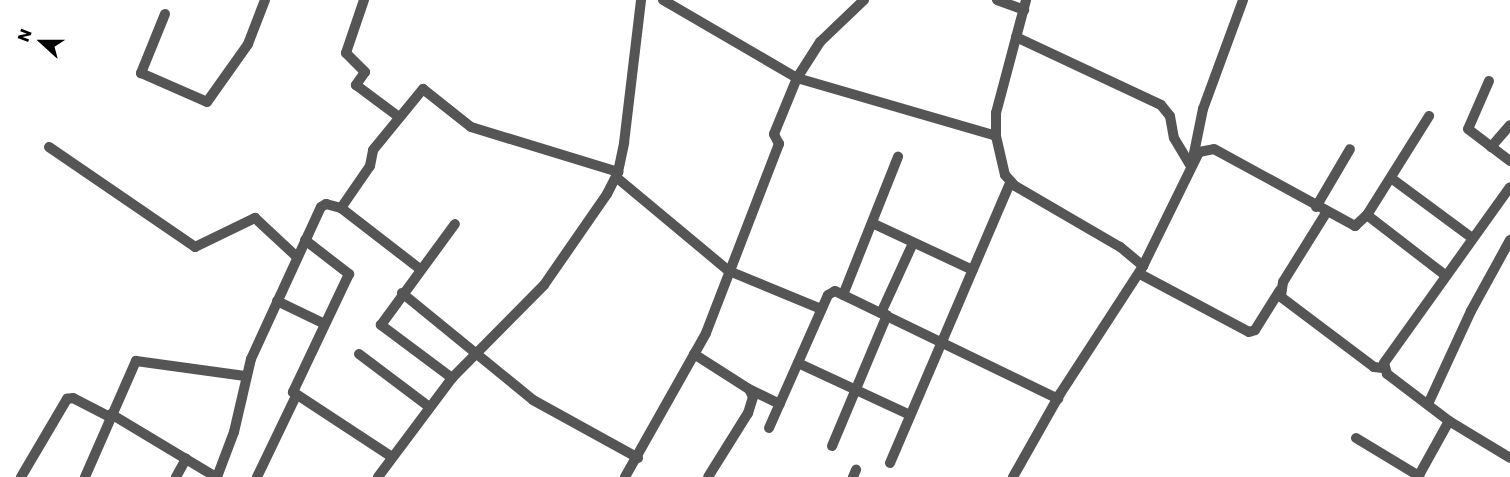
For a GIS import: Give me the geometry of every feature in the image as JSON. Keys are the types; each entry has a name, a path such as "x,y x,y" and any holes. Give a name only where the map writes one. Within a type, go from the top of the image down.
{"street":[{"path":"165,14 142,74 207,102 248,44 266,0"},
{"path":"364,0 346,53 365,72 356,85 399,117"},
{"path":"378,477 428,406 452,378 544,285 617,175 641,0"},
{"path":"663,0 798,78 996,136"},
{"path":"625,477 638,458 694,354 779,144 774,134 798,78 820,42 864,0"},
{"path":"998,0 1025,5 999,97 996,136 1003,171 1010,183 1120,247 1142,270 1249,332 1255,330 1326,213"},
{"path":"1013,477 1058,399 1142,270 1192,161 1203,109 1243,0"},
{"path":"1016,37 1161,105 1170,116 1174,138 1192,161"},
{"path":"1489,81 1468,125 1471,133 1510,161"},
{"path":"341,208 370,166 373,150 426,88 454,117 471,127 617,175 729,271 821,309"},
{"path":"1192,161 1199,152 1214,149 1352,226 1367,215 1429,116"},
{"path":"1491,147 1510,124"},
{"path":"49,147 195,247 255,218 297,257"},
{"path":"1316,207 1350,149"},
{"path":"843,295 898,157"},
{"path":"1391,178 1472,238"},
{"path":"890,463 1010,183"},
{"path":"1383,368 1445,275 1510,187"},
{"path":"21,477 67,399 73,398 111,416 216,477 234,432 245,376 277,301 323,204 341,208 420,269"},
{"path":"1367,215 1445,275"},
{"path":"872,223 973,270"},
{"path":"452,378 381,327 402,293 455,224"},
{"path":"257,477 296,396 294,387 349,274 305,240"},
{"path":"1429,402 1471,311 1510,240"},
{"path":"832,446 913,243"},
{"path":"1280,290 1284,301 1298,312 1374,367 1383,368 1449,420 1510,458"},
{"path":"769,428 821,309 831,292 843,295 942,341 1058,399"},
{"path":"402,293 474,355 559,417 638,458"},
{"path":"277,301 326,324"},
{"path":"359,354 428,406"},
{"path":"694,354 749,389 780,404"},
{"path":"85,477 136,361 245,376"},
{"path":"798,363 910,415"},
{"path":"708,477 748,413 753,401 749,389"},
{"path":"296,396 392,457"},
{"path":"1356,438 1418,477 1449,420"},
{"path":"176,477 186,459"}]}
